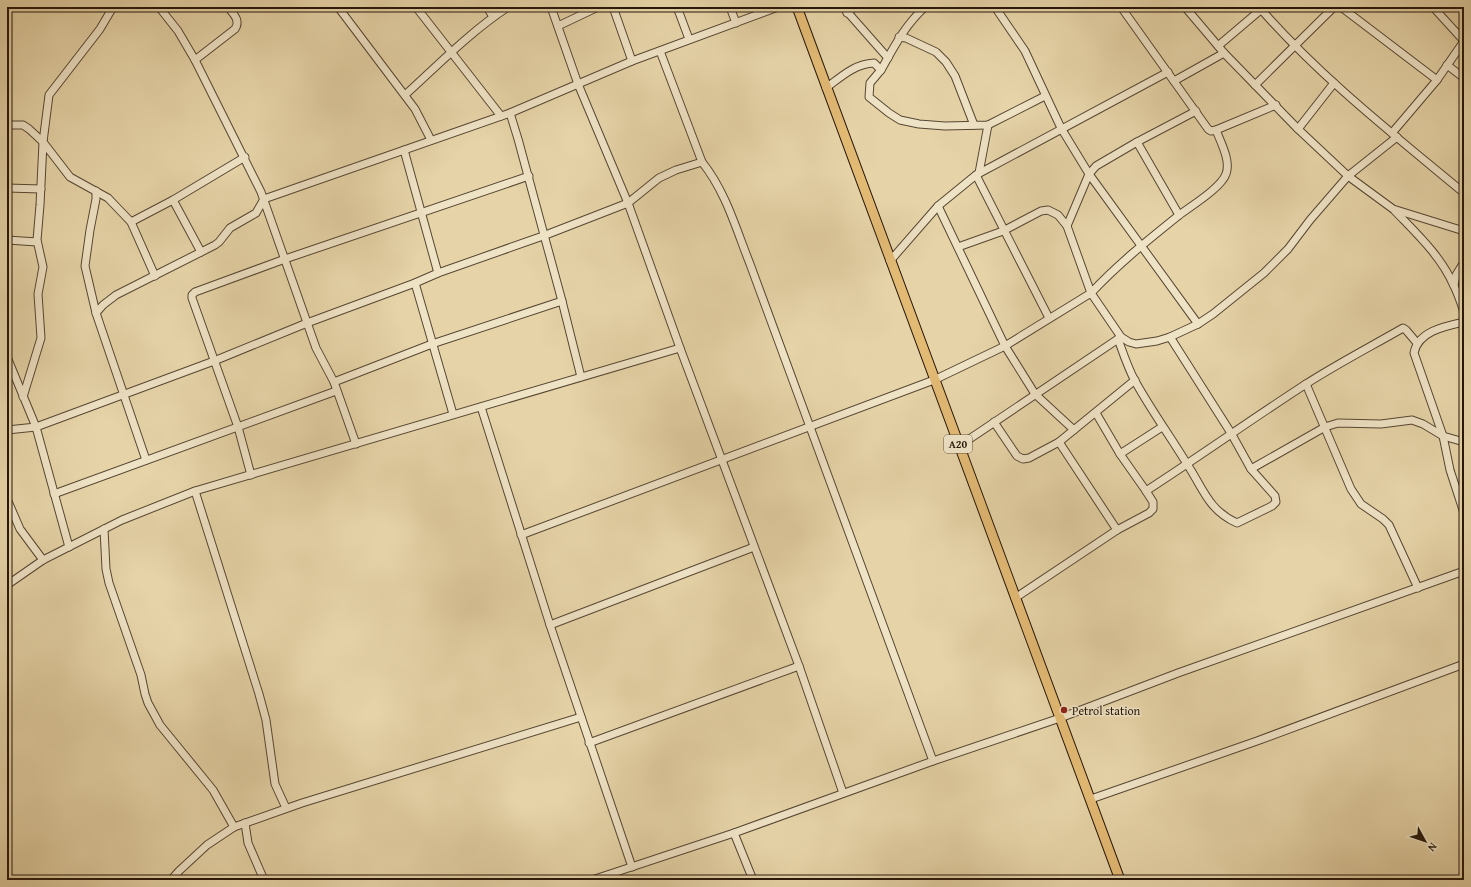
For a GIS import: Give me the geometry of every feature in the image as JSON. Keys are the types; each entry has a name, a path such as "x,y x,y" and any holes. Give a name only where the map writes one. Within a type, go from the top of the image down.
{"main road":[{"name":"A20","path":"797,7 1120,880"}],"street":[{"path":"23,397 41,338 38,294 43,267 37,242 43,142 49,95 88,45 113,7"},
{"path":"158,7 178,31 195,60 245,157 264,199 316,348 334,382 356,444"},
{"path":"195,60 235,29 238,24 238,20 228,7"},
{"path":"338,7 415,109 431,140"},
{"path":"416,7 501,116"},
{"path":"487,7 493,17"},
{"path":"405,95 493,17 508,7"},
{"path":"551,7 578,84 628,203 721,460 799,666 843,793"},
{"path":"558,26 598,7"},
{"path":"613,7 632,61"},
{"path":"677,7 690,39"},
{"path":"730,7 736,23"},
{"path":"96,313 103,305 116,295 219,242 230,228 256,213 264,199 510,113 632,61 778,7"},
{"path":"854,7 845,10 888,58"},
{"path":"925,7 899,37 882,70 870,83 869,97 889,113 900,120 919,124 945,126 988,125 1045,96"},
{"path":"995,7 1025,51 1061,128 1089,174 1198,324"},
{"path":"1121,7 1211,131 1276,105"},
{"path":"1186,7 1224,53 1276,105 1298,130 1348,176 1393,210 1425,242 1437,257 1454,285 1464,312"},
{"path":"1255,85 1334,7"},
{"path":"1341,7 1437,80"},
{"path":"1119,338 1136,344 1157,342 1198,324 1264,273 1288,249 1310,220 1348,176 1394,135 1437,80 1464,41 1433,7"},
{"path":"1218,46 1262,8 1294,46 1334,83 1464,193"},
{"path":"899,37 906,38 936,52 946,62 955,76 974,125"},
{"path":"660,51 702,162 713,175 723,194 750,264 933,761"},
{"path":"1174,80 1224,53"},
{"path":"826,88 854,67 860,65 874,63 882,70"},
{"path":"1447,65 1464,78"},
{"path":"890,261 938,206 977,174 1168,72"},
{"path":"1298,130 1334,83"},
{"path":"1067,226 1089,174 1096,166 1137,142 1196,111"},
{"path":"510,113 529,176 581,376"},
{"path":"7,125 23,125 30,129 43,142 70,177 108,198 131,222 155,276"},
{"path":"988,125 977,174 1003,231 1049,318"},
{"path":"521,535 809,426 905,392 934,380 1005,346 1091,293 1104,279 1142,246 1179,215 1222,183 1227,173 1226,157 1216,130"},
{"path":"1137,142 1179,215"},
{"path":"404,150 438,273"},
{"path":"131,222 173,200 245,157"},
{"path":"7,430 36,427 214,361 307,323 438,273 544,236 628,203 659,178 676,170 702,162"},
{"path":"252,475 238,427 192,298 192,294 285,259 529,176"},
{"path":"7,188 41,189"},
{"path":"96,191 85,266 96,313 125,393 146,460"},
{"path":"173,200 201,252"},
{"path":"938,206 1005,346 1035,394 1074,430"},
{"path":"958,247 1003,231 1040,211 1048,210 1058,216 1067,226 1091,293 1119,338 1135,380 1162,427 1188,464 1201,490 1213,507 1237,524 1272,506 1276,502 1275,496 1251,469 1231,433 1170,337"},
{"path":"1393,210 1464,231"},
{"path":"7,240 37,242"},
{"path":"1454,285 1456,275 1464,262"},
{"path":"415,283 452,414"},
{"path":"334,382 432,344 562,301"},
{"path":"1464,322 1437,329 1420,340 1414,353 1443,436 1450,470 1464,513"},
{"path":"1146,491 1188,464 1231,433 1358,352 1403,328 1417,344"},
{"path":"959,446 1119,338"},
{"path":"7,585 44,560 122,520 195,491 680,348"},
{"path":"7,357 36,427 69,547"},
{"path":"994,422 1017,456 1023,459 1029,458 1059,442 1135,380"},
{"path":"1306,384 1351,489 1361,504 1389,525 1418,588"},
{"path":"54,494 336,391"},
{"path":"481,407 550,625 632,867"},
{"path":"1015,598 1117,530 1151,511 1153,502 1120,454 1096,413"},
{"path":"1251,469 1325,427 1338,423 1381,424 1412,420 1423,424 1443,436 1464,442"},
{"path":"1120,454 1162,427"},
{"path":"1059,442 1117,530"},
{"path":"195,491 259,694 266,720 275,784 286,808"},
{"path":"7,499 20,529 44,560"},
{"path":"104,529 106,569 109,583 141,675 148,703 160,725 213,790 234,827"},
{"path":"550,625 754,547"},
{"path":"592,880 734,833 933,761 1060,718 1178,673 1464,571"},
{"path":"1090,799 1257,741 1464,664"},
{"path":"589,742 799,666"},
{"path":"171,880 179,870 207,845 234,827 286,808 581,717"},
{"path":"245,823 248,843 264,880"},
{"path":"734,833 753,880"}],"place":[{"name":"Petrol station","path":"1064,710"}]}
